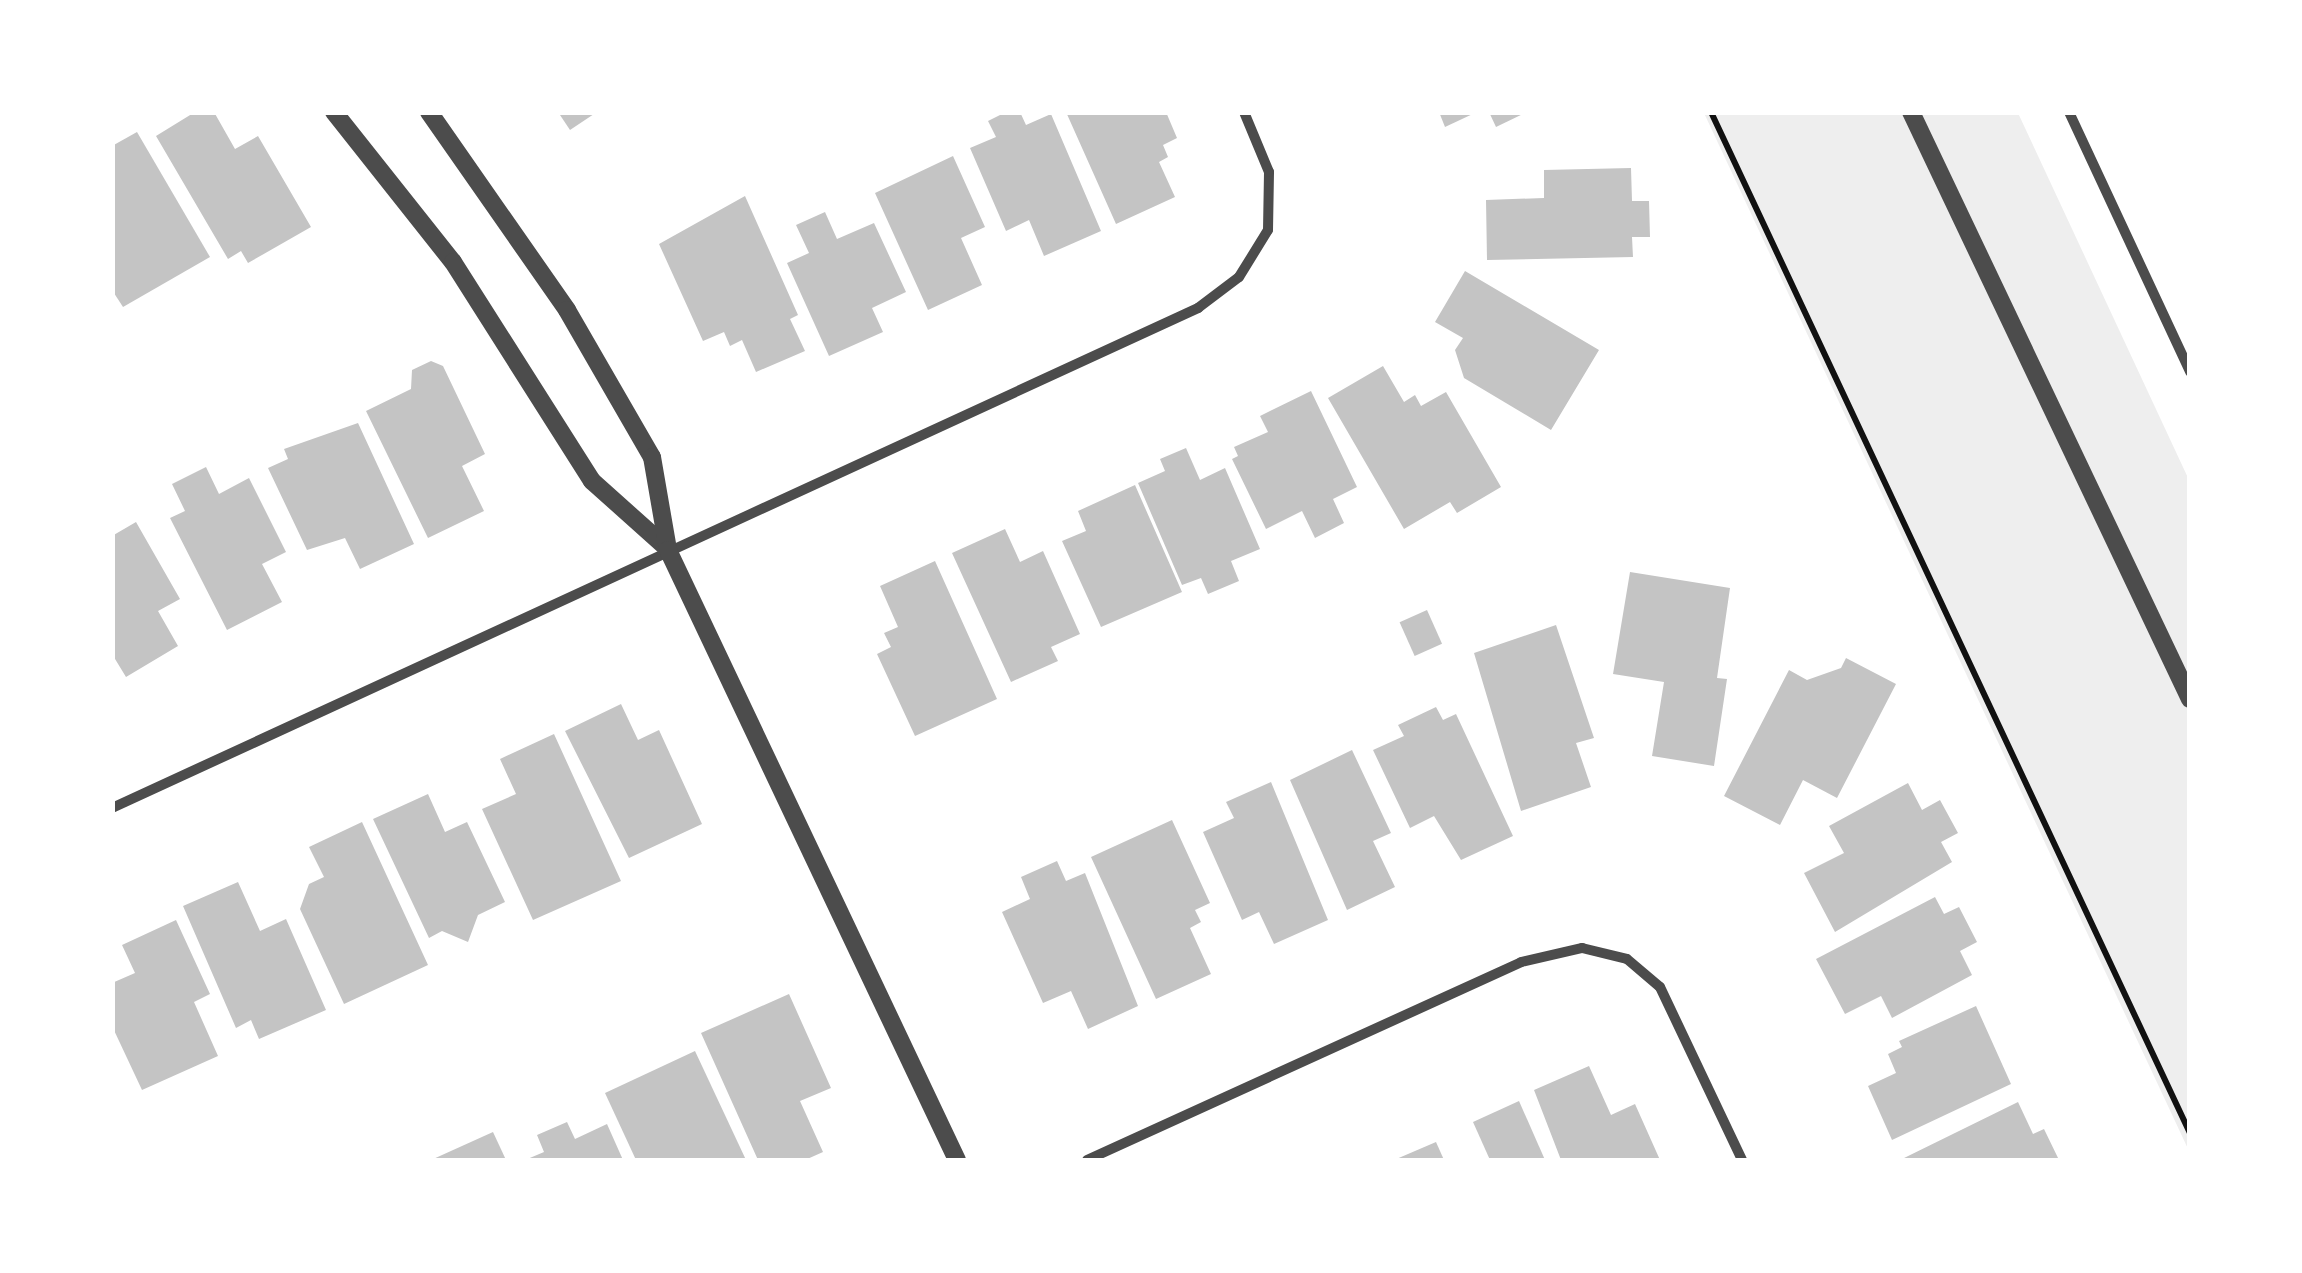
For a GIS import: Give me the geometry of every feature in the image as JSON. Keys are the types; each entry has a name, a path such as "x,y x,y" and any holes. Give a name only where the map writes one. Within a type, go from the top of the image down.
{"street":[{"path":"334,112 453,262 592,481 668,550"},
{"path":"429,112 567,310 652,457 668,550 957,1160"},
{"path":"112,808 1198,308 1248,267 1268,230 1269,172 1244,112"},
{"path":"1911,112 2190,699"},
{"path":"2069,112 2190,372"},
{"path":"1087,1160 1521,962 1582,948 1627,959 1672,1004 1742,1160"}],"path":[{"path":"1711,112 2190,1133"}],"shaded area":[{"path":"1704,113 2018,113 2189,480 2189,1151"}],"building":[{"path":"195,112 214,112 235,149 258,136 311,227 248,263 241,251 228,259 156,136"},
{"path":"558,112 597,112 570,130"},
{"path":"1006,112 1020,112 1026,125 1051,114 1101,231 1044,256 1029,220 1006,231 970,148 996,137 988,121"},
{"path":"1066,112 1166,112 1177,138 1163,145 1168,157 1159,162 1175,197 1116,224"},
{"path":"1439,112 1477,112 1445,127"},
{"path":"1489,112 1527,112 1496,127"},
{"path":"137,132 210,257 123,307 112,290 112,146"},
{"path":"953,156 985,227 961,238 982,285 928,310 875,193"},
{"path":"1631,168 1632,201 1649,201 1650,237 1632,237 1633,257 1487,260 1486,200 1544,198 1544,170"},
{"path":"745,196 798,315 790,319 805,351 756,372 742,340 730,346 724,332 703,341 659,244"},
{"path":"825,212 837,239 874,223 906,292 872,308 883,332 829,356 787,263 809,253 796,225"},
{"path":"1465,271 1599,350 1551,430 1464,378 1455,350 1463,338 1435,322"},
{"path":"431,361 443,366 485,454 462,466 484,511 428,538 366,411 411,389 412,370"},
{"path":"1383,366 1404,402 1415,395 1421,406 1446,392 1501,487 1457,513 1450,502 1404,529 1328,398"},
{"path":"1311,391 1357,487 1333,499 1344,523 1315,538 1302,511 1266,529 1232,459 1238,456 1234,447 1268,432 1260,416"},
{"path":"358,423 414,544 360,569 345,538 307,550 268,468 288,459 284,449"},
{"path":"1186,448 1200,480 1225,468 1260,549 1231,561 1239,581 1208,594 1201,578 1182,585 1138,483 1165,471 1160,459"},
{"path":"206,467 219,494 249,478 286,552 262,564 282,602 227,630 170,518 185,511 172,484"},
{"path":"1135,485 1182,592 1101,627 1062,541 1086,531 1078,511"},
{"path":"136,522 180,599 158,611 178,646 126,677 112,654 112,536"},
{"path":"1005,529 1020,562 1043,551 1080,634 1051,647 1058,661 1011,682 952,553"},
{"path":"935,561 997,699 915,736 877,654 891,647 884,633 898,627 880,586"},
{"path":"1630,572 1730,588 1717,678 1727,679 1714,766 1652,756 1664,682 1613,674"},
{"path":"1427,610 1442,644 1415,656 1400,622"},
{"path":"1556,625 1594,738 1576,743 1591,787 1521,811 1474,653"},
{"path":"1846,658 1896,684 1837,798 1803,780 1780,825 1724,796 1789,670 1807,680 1841,668"},
{"path":"621,704 638,740 659,730 702,824 629,858 565,731"},
{"path":"1436,707 1443,720 1456,714 1513,836 1461,860 1434,816 1410,828 1373,750 1404,736 1398,725"},
{"path":"554,734 621,881 533,920 482,809 516,794 500,759"},
{"path":"1352,750 1391,833 1373,841 1395,887 1347,910 1290,780"},
{"path":"1271,782 1328,920 1274,944 1259,912 1242,920 1203,832 1234,818 1226,802"},
{"path":"1908,783 1922,810 1940,800 1958,833 1941,842 1952,862 1835,932 1804,873 1844,853 1829,826"},
{"path":"428,794 445,832 467,822 505,902 478,915 468,942 442,931 429,938 373,819"},
{"path":"1172,820 1210,903 1195,910 1201,922 1190,928 1211,974 1156,999 1091,857"},
{"path":"362,822 428,965 344,1004 300,909 309,884 324,877 309,847"},
{"path":"1057,861 1066,881 1085,873 1138,1006 1088,1029 1071,991 1043,1003 1002,912 1030,899 1021,877"},
{"path":"238,882 260,931 286,919 326,1010 259,1039 251,1020 236,1028 183,906"},
{"path":"1935,897 1944,914 1959,907 1977,942 1960,951 1972,975 1892,1018 1881,996 1845,1014 1816,959"},
{"path":"176,920 210,994 194,1002 218,1056 142,1090 112,1026 112,983 135,973 122,945"},
{"path":"789,994 831,1088 800,1101 823,1152 805,1160 758,1160 701,1033"},
{"path":"1976,1006 2011,1084 1892,1140 1868,1086 1896,1073 1888,1054 1902,1047 1899,1041"},
{"path":"695,1051 746,1160 636,1160 605,1093"},
{"path":"1589,1066 1611,1115 1635,1104 1660,1160 1561,1160 1534,1090"},
{"path":"1519,1101 1545,1160 1490,1160 1473,1122"},
{"path":"2018,1102 2033,1134 2044,1129 2059,1160 1900,1160"},
{"path":"567,1122 575,1139 607,1124 623,1160 525,1160 544,1152 537,1135"},
{"path":"493,1132 506,1160 431,1160"},
{"path":"1436,1142 1444,1160 1394,1160"}]}
